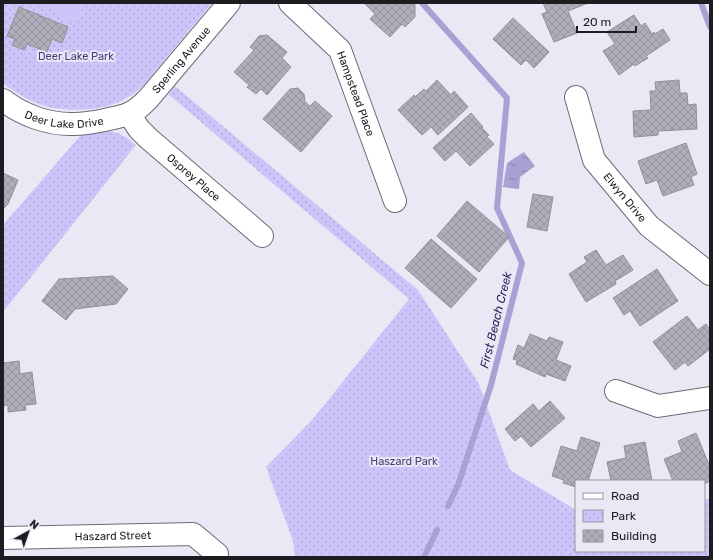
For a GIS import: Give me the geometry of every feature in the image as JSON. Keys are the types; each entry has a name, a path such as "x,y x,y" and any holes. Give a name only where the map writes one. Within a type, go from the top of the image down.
{"street":[{"name":"Sperling Avenue","path":"129,114 148,99 229,3"},
{"name":"Hampstead Place","path":"290,3 340,50 395,201"},
{"name":"Elwyn Drive","path":"576,97 594,160 648,226 710,274"},
{"name":"Deer Lake Drive","path":"3,100 22,112 56,123 74,124 129,114"},
{"name":"Osprey Place","path":"129,114 148,138 262,236"},
{"path":"616,391 658,406 710,398"},
{"name":"Haszard Street","path":"3,538 193,534 217,554"}],"green space":[{"name":"Deer Lake Park","path":"3,3 212,3 136,92 126,99 103,107 78,110 44,106 24,97 3,83"},
{"path":"36,3 76,3 84,7 75,23 56,15 57,11"},
{"name":"Haszard Park","path":"175,86 418,290 479,384 510,470 575,509 575,552 705,552 705,499 710,499 710,557 295,557 293,541 266,467 313,419 409,299 168,94"},
{"path":"107,131 123,135 136,145 3,312 3,225 81,135"}],"water":[{"path":"524,152 535,166 520,177 519,189 503,187 507,163"}],"building":[{"path":"364,3 415,3 415,17 405,27 402,24 390,37 370,19 375,14"},
{"path":"543,3 588,3 568,11 577,33 554,42 542,14 547,12"},
{"path":"19,7 68,27 62,43 52,39 47,52 27,44 24,50 12,45 15,39 7,36"},
{"path":"634,15 641,26 645,23 652,34 654,32 655,34 663,29 670,40 646,56 648,58 635,66 634,64 619,75 603,51 615,44 607,32"},
{"path":"513,18 549,52 534,68 526,60 521,65 493,39"},
{"path":"267,35 287,52 282,58 291,67 267,95 261,89 256,94 247,87 249,85 234,72 254,50 250,47 259,36"},
{"path":"437,80 451,95 454,91 468,107 438,135 431,127 422,135 398,110 414,95 415,97 424,89 426,91"},
{"path":"679,80 680,93 687,93 688,105 696,104 697,129 658,131 658,135 634,137 633,111 651,110 650,91 656,91 655,82"},
{"path":"298,88 304,94 305,102 310,106 315,101 332,116 301,152 263,119 290,89"},
{"path":"471,113 489,135 487,137 494,144 470,166 456,151 445,161 433,148"},
{"path":"686,143 697,174 691,177 694,185 663,196 657,180 646,184 638,161"},
{"path":"3,173 18,180 8,204 3,209"},
{"path":"533,194 553,197 547,231 527,227"},
{"path":"467,201 509,237 479,272 437,236"},
{"path":"431,239 477,279 451,308 405,268"},
{"path":"596,250 606,265 623,255 633,270 615,281 616,284 586,302 569,274 587,262 584,257"},
{"path":"657,269 678,301 640,326 630,311 624,315 613,298"},
{"path":"113,276 128,289 116,304 75,309 66,320 42,301 59,279"},
{"path":"687,316 698,330 706,324 710,330 710,349 688,366 685,362 675,370 653,342"},
{"path":"530,334 547,341 549,337 563,342 556,360 571,366 565,381 546,374 545,377 516,364 517,360 513,359 518,345 524,348"},
{"path":"19,361 20,374 32,372 36,404 25,405 26,410 8,412 8,405 3,406 3,363"},
{"path":"550,401 565,418 531,447 521,436 515,441 505,429 533,404 539,411"},
{"path":"696,433 710,467 710,481 705,484 705,480 673,480 664,459 682,452 678,441"},
{"path":"581,437 600,443 588,480 575,480 575,487 563,483 564,480 552,476 561,446 577,451"},
{"path":"645,442 652,480 611,480 607,462 626,458 624,446"}],"waterway":[{"name":"First Beach Creek","path":"422,3 507,98 497,208 522,263 491,385 458,485 448,506"},
{"path":"701,3 710,27"},
{"name":"First Beach Creek","path":"424,557 437,530"}]}
